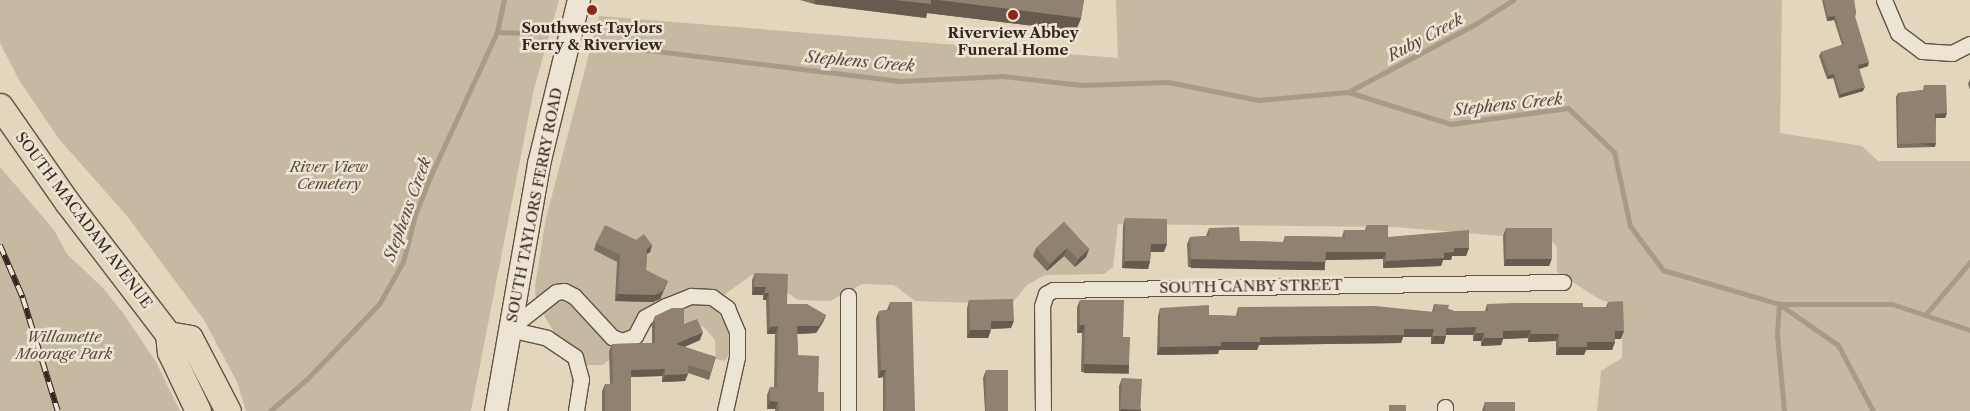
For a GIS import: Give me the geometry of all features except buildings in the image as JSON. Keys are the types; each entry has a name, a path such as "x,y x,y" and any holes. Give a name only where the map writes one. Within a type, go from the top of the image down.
{"main road":[{"name":"SOUTH TAYLORS FERRY ROAD","path":"496,411 509,329 548,120 579,0"},
{"name":"SOUTH MACADAM AVENUE","path":"0,106 67,202 168,334 170,352 198,411"},
{"path":"168,334 190,338 228,411"}],"street":[{"path":"1884,0 1898,33 1922,51 1952,52 1970,44"},
{"name":"SOUTH CANBY STREET","path":"1043,411 1042,306 1046,294 1061,289 1564,282"},
{"path":"509,329 556,292 564,291 574,296 612,337 622,341 634,336 645,317 680,299 701,295 722,303 732,314 738,341 725,411"},
{"path":"848,296 848,411"},
{"path":"509,329 547,338 575,357 581,379 576,411"}],"green space":[{"name":"River View Cemetery","path":"0,0 559,0 534,89 471,411 246,411 237,382 204,320 127,216 59,139 19,80 0,43"},
{"path":"1116,0 1782,0 1780,133 1862,146 1878,161 1970,161 1970,411 1597,411 1601,371 1622,358 1622,307 1599,299 1557,272 1557,247 1551,240 1395,227 1118,224 1113,267 1104,274 1045,275 1027,285 1014,301 1006,304 915,301 894,285 862,284 830,301 798,300 765,277 752,275 711,304 725,322 731,338 730,352 725,361 716,359 715,340 704,327 690,323 646,328 603,365 586,365 577,352 557,337 536,302 535,286 546,218 599,16 1118,58"},
{"name":"Willamette Moorage Park","path":"0,167 54,230 67,254 103,288 123,313 156,362 180,411 0,411"}],"waterway":[{"path":"497,32 504,0"},
{"name":"Ruby Creek","path":"1348,92 1477,23 1513,0"},
{"name":"Stephens Creek","path":"270,411 307,379 379,304 403,262 415,215 430,177 497,32 521,33"},
{"name":"Stephens Creek","path":"591,43 900,81 1003,76 1081,85 1168,82 1258,100 1348,92 1451,124 1568,108 1614,152 1630,226 1663,270 1779,304 1892,304 1970,330"},
{"path":"1925,315 1970,262"},
{"path":"1779,304 1838,345 1873,411"},
{"path":"1779,304 1777,335 1784,411"}],"railway":[{"path":"0,245 23,298 58,411"}],"place":[{"name":"Southwest Taylors Ferry & Riverview","path":"592,10"},
{"name":"Riverview Abbey Funeral Home","path":"1013,15"}]}
